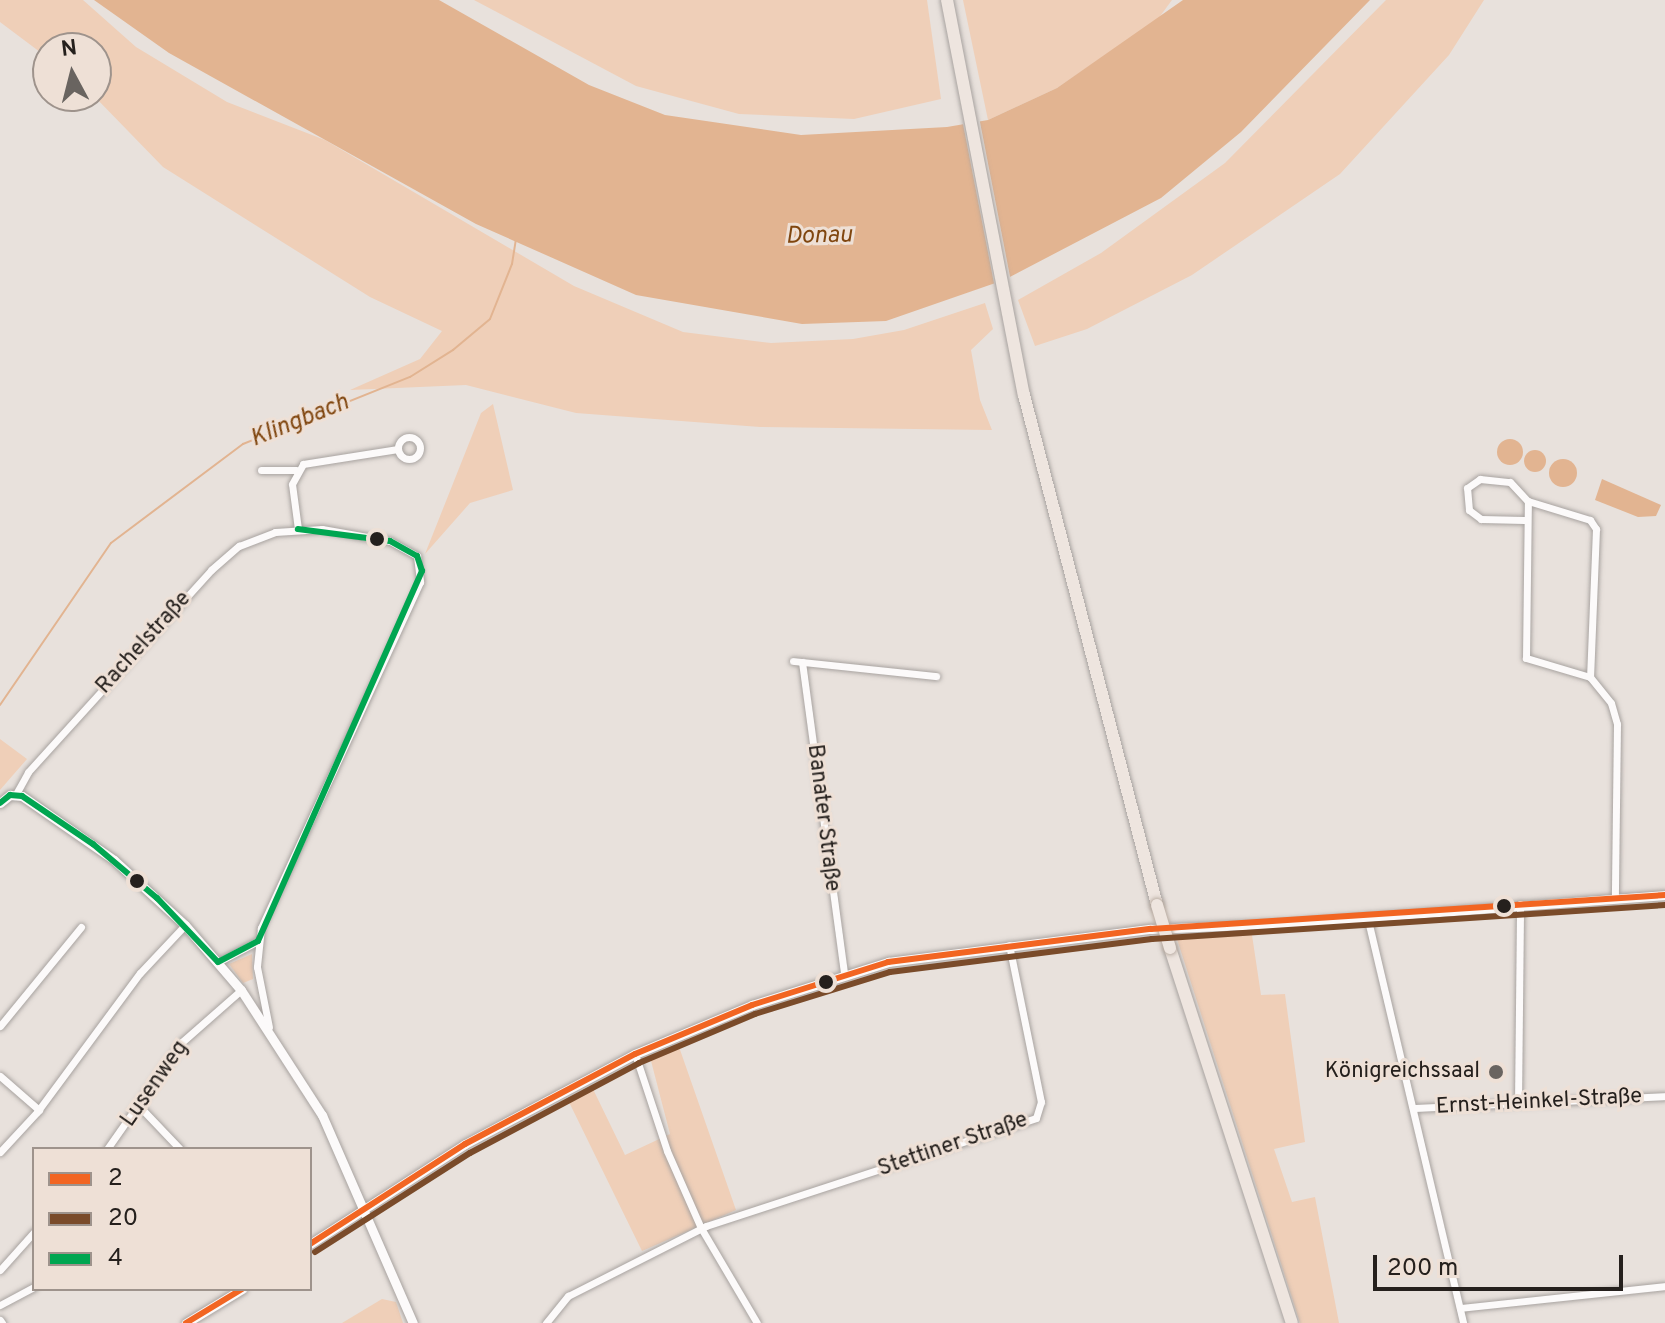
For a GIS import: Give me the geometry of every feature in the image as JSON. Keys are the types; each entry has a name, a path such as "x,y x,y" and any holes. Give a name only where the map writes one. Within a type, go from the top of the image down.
{"highway":[{"path":"947,0 1015,355 1157,905 1292,1323"}],"street":[{"path":"261,470 296,470 322,458 398,449"},
{"path":"296,470 292,495 298,529"},
{"path":"1524,520 1481,519 1469,510 1467,488 1480,479 1510,482 1528,501 1595,523 1590,677"},
{"path":"1528,501 1524,520 1526,658 1590,677 1611,703 1617,724 1615,898"},
{"name":"Rachelstraße","path":"16,794 28,772 218,563 256,538 298,529 347,533 405,547 420,563 420,582 278,887 258,941"},
{"path":"793,661 936,676"},
{"name":"Banater Straße","path":"802,662 844,974"},
{"path":"0,803 16,794 114,860 185,925 241,990 269,1027 317,1105 366,1207 413,1323"},
{"path":"312,1243 490,1130 635,1054 739,1010 844,974 916,956 1008,943 1665,895"},
{"path":"1518,1103 1520,904"},
{"path":"1367,916 1463,1323"},
{"path":"0,1152 39,1110 100,1024 185,925"},
{"path":"0,1026 81,927"},
{"path":"218,962 258,941 260,988 269,1027"},
{"name":"Stettiner Straße","path":"701,1228 1036,1118 1041,1102 1008,943"},
{"name":"Lusenweg","path":"109,1147 140,1107 182,1042 241,990"},
{"path":"635,1054 667,1151 701,1228 757,1323"},
{"path":"0,1076 39,1110"},
{"name":"Ernst-Heinkel-Straße","path":"1413,1108 1665,1096"},
{"path":"140,1107 178,1147"},
{"path":"546,1323 568,1296 701,1228"},
{"path":"0,1270 32,1234"},
{"path":"1460,1308 1665,1286"},
{"path":"0,1305 32,1288"},
{"path":"186,1323 239,1291"}],"shaded area":[{"path":"0,0 83,0 136,47 227,102 325,140 574,286 683,332 771,343 853,339 904,330 985,303 993,329 971,350 980,400 992,430 760,427 576,413 466,385 350,390 420,359 442,331 370,297 163,167 110,112 112,112 112,32 32,32 32,46 0,22"},
{"path":"474,0 927,0 941,99 854,119 739,114 636,86"},
{"path":"963,0 1172,0 1158,19 1057,88 988,120"},
{"path":"1386,0 1484,0 1449,55 1340,174 1192,275 1087,329 1035,346 1018,300 1101,253 1225,163"},
{"path":"493,404 513,490 470,503 425,554 481,413"},
{"path":"0,739 27,759 0,790"},
{"path":"1252,935 1261,995 1285,994 1305,1142 1274,1149 1292,1202 1315,1197 1339,1323 1300,1323 1176,936"},
{"path":"252,954 253,979 243,983 229,964"},
{"path":"678,1044 736,1210 642,1251 568,1100 592,1087 625,1155 670,1134 650,1057"},
{"path":"382,1299 396,1302 403,1323 342,1323"}],"water":[{"name":"Donau","path":"94,0 439,0 589,85 665,115 801,135 947,127 988,120 1057,88 1183,0 1370,0 1241,132 1161,198 1004,280 886,321 802,324 636,295 476,224 169,53"},
{"path":"1510,439 1519,443 1523,452 1519,461 1510,465 1501,461 1497,452 1501,443"},
{"path":"1535,450 1543,453 1546,461 1543,469 1535,472 1527,469 1524,461 1527,453"},
{"path":"1563,459 1573,463 1577,473 1573,483 1563,487 1553,483 1549,473 1553,463"},
{"path":"1602,479 1661,505 1656,516 1638,517 1595,500"}],"pier":[{"path":"979,117 1011,281 994,284 962,120"}],"waterway":[{"name":"Klingbach","path":"0,705 111,543 243,444 410,377 453,350 490,319 512,264 516,240"}],"transit line":[{"name":"4","path":"0,803 10,795 22,796 93,844 157,898 218,962 258,941 422,571 417,556 390,541 298,529"},
{"name":"2","path":"312,1243 465,1144 635,1054 752,1005 888,962 1151,929 1665,895"},
{"name":"20","path":"315,1252 470,1153 639,1063 755,1014 890,972 1152,939 1665,905"},
{"name":"2","path":"186,1323 239,1291"}],"place":[{"name":"Königreichssaal","path":"1496,1072"}]}
